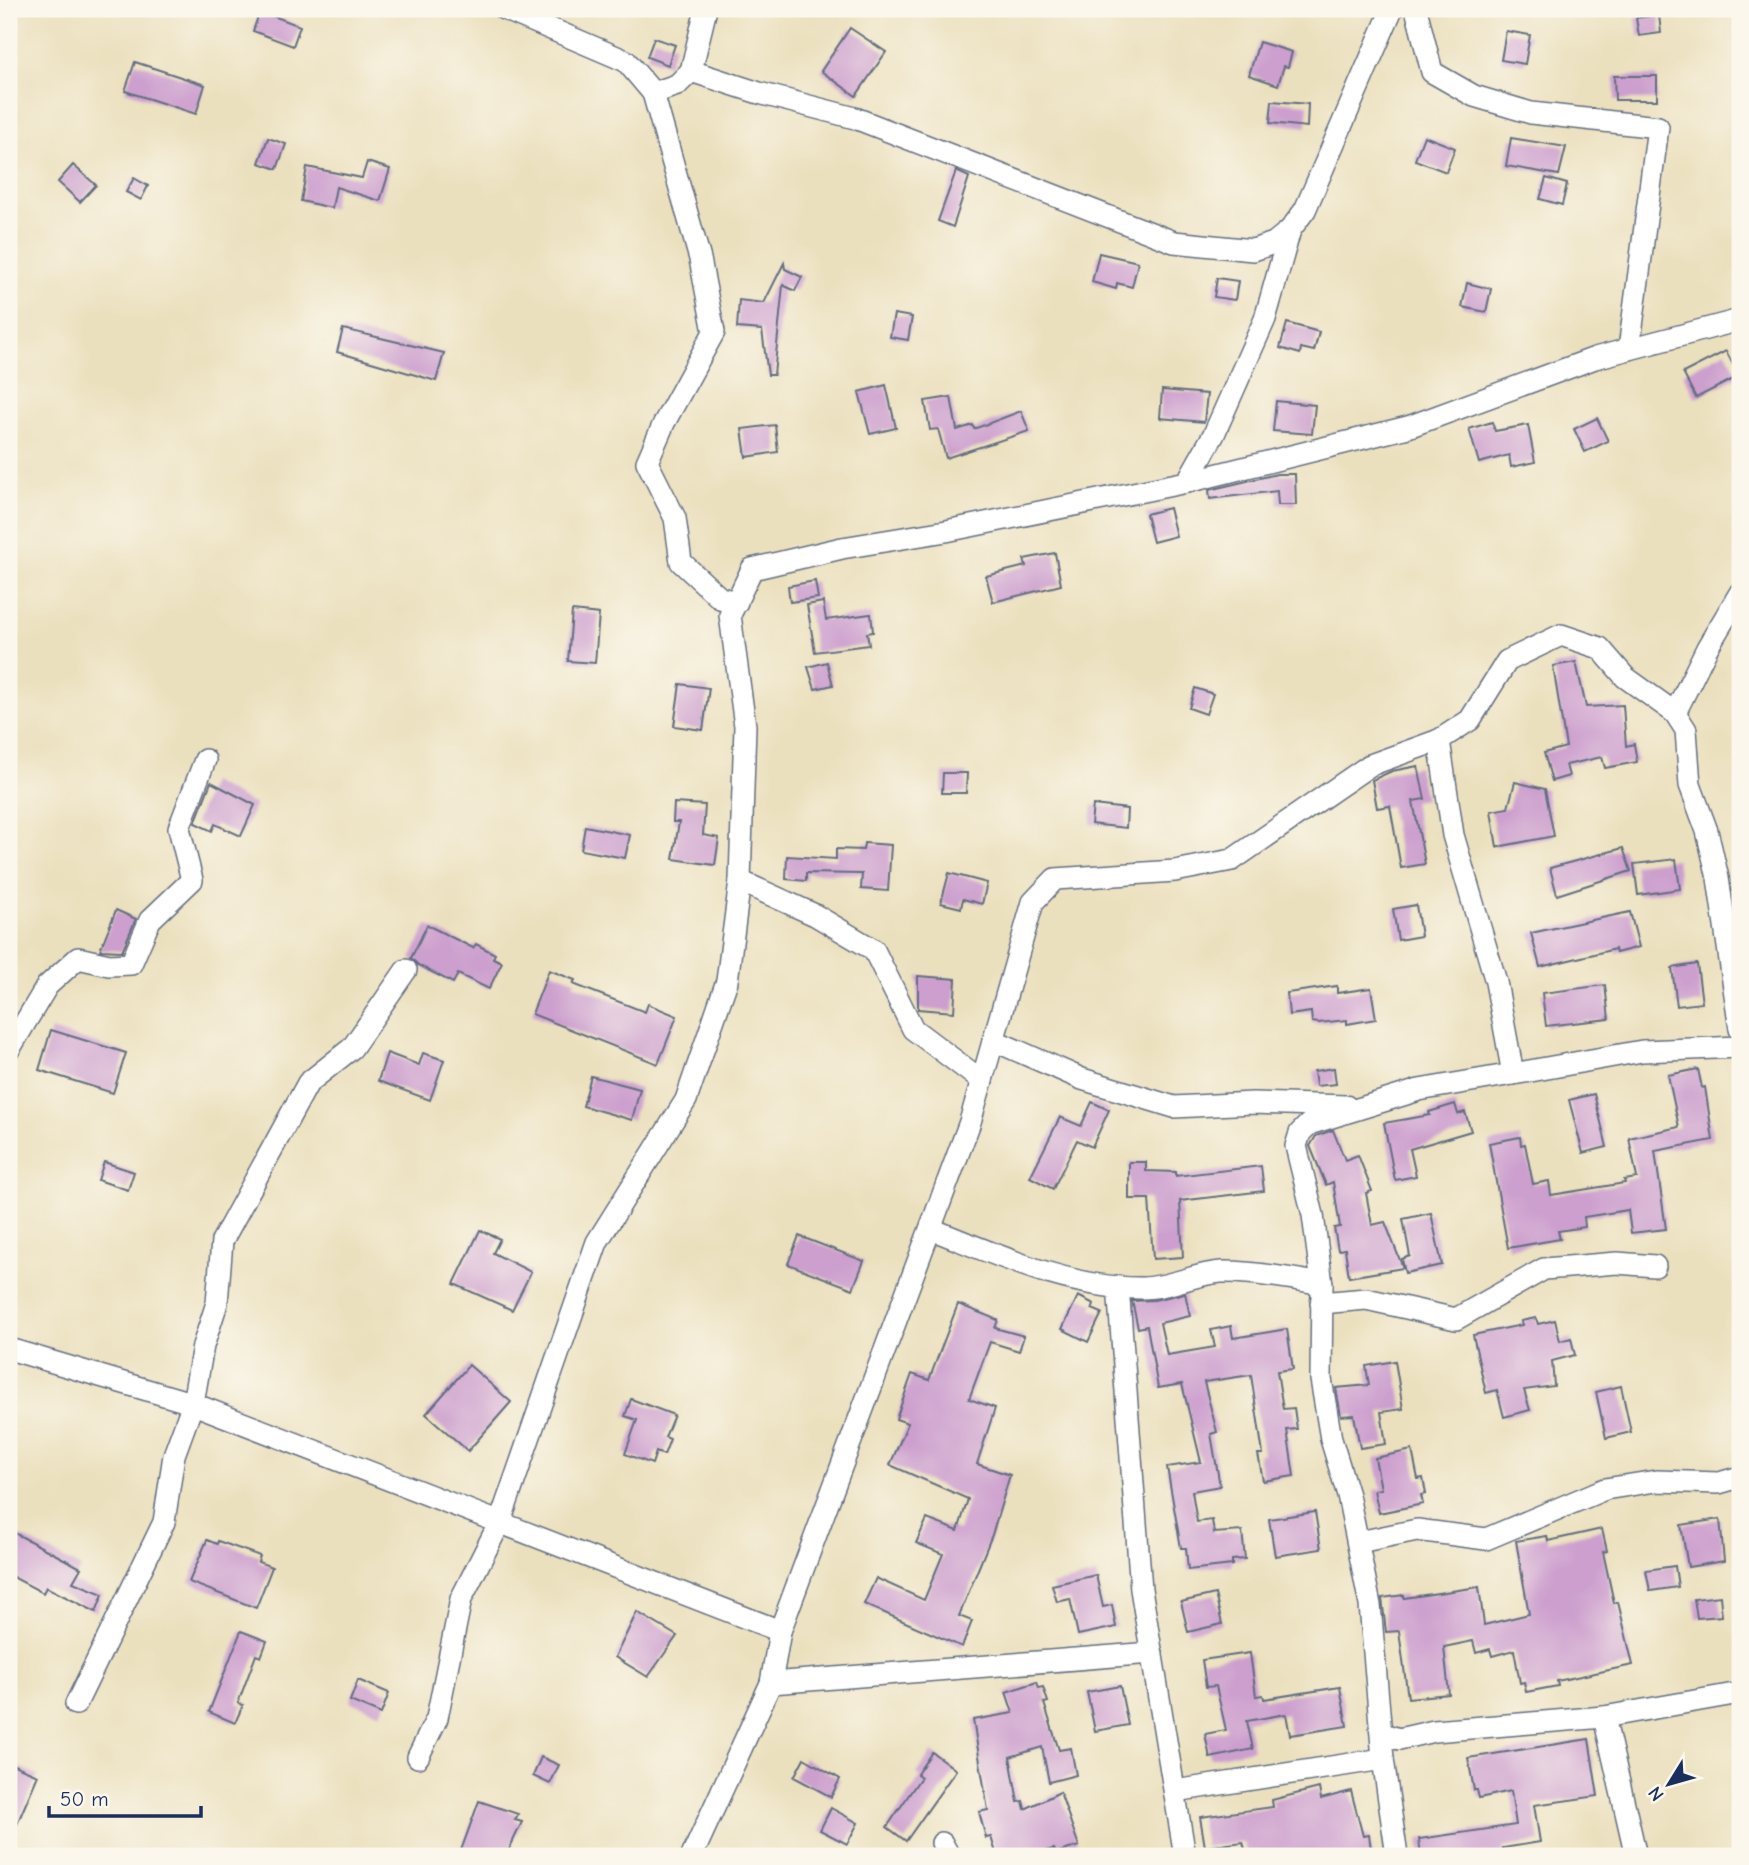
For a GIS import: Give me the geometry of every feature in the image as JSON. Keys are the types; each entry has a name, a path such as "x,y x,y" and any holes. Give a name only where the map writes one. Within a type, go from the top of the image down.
{"street":[{"path":"504,9 626,61 653,93 700,259 715,332 664,423 647,463 675,518 681,562 720,598 737,602"},
{"path":"653,93 677,85 691,71 706,9"},
{"path":"691,71 759,93 855,118 1174,242 1253,250 1274,243 1290,230 1305,210 1392,9"},
{"path":"1416,9 1432,72 1474,96 1531,113 1658,127 1629,349"},
{"path":"1187,482 1214,434 1265,319 1290,230"},
{"path":"418,1757 438,1718 461,1599 500,1522 597,1242 686,1100 727,981 740,881 745,726 730,615 752,569 842,548 946,531 1187,482 1408,427 1595,358 1740,320"},
{"path":"1675,713 1707,648 1740,593"},
{"path":"692,1856 771,1683 780,1631 931,1229 982,1081 1032,902 1055,879 1175,871 1232,860 1370,765 1440,740 1470,720 1507,661 1561,635 1600,648 1625,677 1675,713 1686,730 1690,785 1707,831 1718,878 1740,1029"},
{"path":"1440,740 1453,835 1496,982 1513,1074"},
{"path":"9,1044 47,986 78,958 109,965 131,964 150,920 192,880 179,828 205,760"},
{"path":"740,881 816,915 874,950 913,1029 982,1081"},
{"path":"76,1704 164,1522 174,1455 193,1403 203,1346 216,1303 222,1241 308,1083 352,1048 406,970"},
{"path":"993,1040 1082,1079 1174,1107 1253,1103 1366,1106"},
{"path":"1397,1856 1383,1759 1383,1734 1370,1605 1359,1542 1331,1439 1321,1379 1322,1294 1313,1215 1296,1146 1300,1133 1310,1124 1419,1090 1642,1051 1740,1046"},
{"path":"931,1229 1029,1267 1096,1284 1142,1288 1181,1283 1222,1272 1456,1319 1545,1269 1618,1263 1655,1266"},
{"path":"1118,1286 1131,1489 1152,1653 1185,1856"},
{"path":"9,1349 193,1403 780,1631"},
{"path":"1359,1542 1418,1530 1486,1539 1605,1489 1656,1481 1719,1483 1740,1477"},
{"path":"771,1683 1152,1653"},
{"path":"1383,1734 1399,1739 1434,1731 1604,1717 1740,1693"},
{"path":"1604,1717 1636,1856"},
{"path":"1175,1791 1383,1759"}],"building":[{"path":"260,11 300,26 293,46 253,31"},
{"path":"1659,15 1661,33 1639,36 1636,18"},
{"path":"850,28 886,52 856,96 821,71"},
{"path":"1506,31 1530,35 1525,64 1501,60"},
{"path":"654,38 675,45 668,65 647,57"},
{"path":"1259,42 1292,52 1288,67 1284,66 1278,85 1249,75"},
{"path":"135,62 205,85 196,114 125,91"},
{"path":"1614,76 1657,76 1657,100 1615,100"},
{"path":"1272,101 1308,104 1307,127 1270,123"},
{"path":"1424,136 1455,148 1446,172 1415,160"},
{"path":"268,138 286,144 277,169 259,163"},
{"path":"1511,138 1566,147 1559,175 1506,166"},
{"path":"367,162 390,169 380,201 336,187 332,208 301,201 307,167 362,178"},
{"path":"73,165 96,185 80,202 58,182"},
{"path":"956,171 969,177 953,227 938,221"},
{"path":"134,178 148,186 141,200 126,192"},
{"path":"1546,178 1567,184 1562,205 1540,199"},
{"path":"1099,253 1138,262 1132,287 1117,283 1116,289 1092,282"},
{"path":"784,263 785,269 802,277 795,291 783,285 774,375 768,375 762,330 737,328 739,300 764,303"},
{"path":"1217,278 1238,281 1235,300 1214,297"},
{"path":"1467,283 1491,289 1486,312 1462,307"},
{"path":"894,314 912,317 908,340 890,337"},
{"path":"1287,323 1319,332 1314,351 1301,348 1300,354 1280,348"},
{"path":"343,329 444,353 436,381 337,352"},
{"path":"1726,351 1739,376 1696,398 1683,373"},
{"path":"886,385 896,428 870,434 859,392"},
{"path":"1162,390 1207,394 1204,422 1160,418"},
{"path":"951,397 957,430 973,425 974,429 1021,411 1029,431 946,458 938,429 930,430 925,401"},
{"path":"1276,401 1315,405 1312,434 1273,431"},
{"path":"1597,418 1608,441 1585,452 1574,429"},
{"path":"1492,422 1495,431 1528,425 1535,462 1511,467 1509,455 1479,463 1469,429"},
{"path":"775,425 778,452 746,457 742,429"},
{"path":"1277,474 1295,474 1296,505 1278,505 1277,491 1210,499 1209,490"},
{"path":"1169,508 1176,536 1153,542 1146,514"},
{"path":"1055,553 1061,585 993,602 986,576 1026,566 1024,559"},
{"path":"815,581 818,598 790,602 788,586"},
{"path":"823,602 826,620 871,614 873,632 867,633 869,645 815,652 807,605"},
{"path":"572,611 599,614 595,663 568,661"},
{"path":"827,662 833,685 815,689 808,667"},
{"path":"1576,662 1586,707 1623,705 1626,746 1634,744 1637,762 1605,768 1602,757 1566,765 1569,776 1552,781 1544,753 1566,747 1553,666"},
{"path":"680,684 709,688 703,730 674,726"},
{"path":"1195,688 1213,694 1206,714 1189,708"},
{"path":"1418,766 1425,799 1413,801 1425,864 1401,868 1390,806 1377,808 1372,780 1392,771"},
{"path":"943,773 967,773 966,793 942,793"},
{"path":"211,782 255,805 241,836 215,824 212,831 195,823"},
{"path":"1515,782 1545,789 1554,836 1497,847 1491,811 1508,808"},
{"path":"674,803 705,805 703,835 719,838 715,865 673,859 679,822 673,822"},
{"path":"1093,805 1127,809 1126,828 1091,824"},
{"path":"585,826 630,835 625,858 581,850"},
{"path":"864,843 891,845 888,891 861,889 862,874 806,873 806,881 786,879 787,856 836,859 836,849 863,850"},
{"path":"1623,848 1631,871 1557,895 1550,868"},
{"path":"1676,859 1680,889 1638,895 1634,864"},
{"path":"949,873 987,883 982,904 963,899 961,908 941,903"},
{"path":"1416,905 1421,936 1398,940 1393,909"},
{"path":"116,910 136,919 122,951 100,950"},
{"path":"1630,912 1639,947 1616,953 1615,949 1540,967 1531,933"},
{"path":"427,925 473,948 476,944 495,954 493,958 502,962 489,989 458,974 453,983 418,965 411,958"},
{"path":"1697,964 1702,1003 1677,1006 1672,968"},
{"path":"549,970 575,980 573,984 645,1012 648,1004 677,1016 658,1064 532,1014"},
{"path":"918,976 956,979 954,1012 918,1009"},
{"path":"1605,985 1609,1019 1546,1026 1542,993"},
{"path":"1337,986 1337,993 1371,988 1376,1019 1347,1024 1347,1020 1318,1023 1312,1022 1311,1012 1289,1015 1287,993"},
{"path":"51,1030 126,1053 113,1093 39,1070"},
{"path":"387,1053 419,1065 423,1053 444,1060 430,1100 378,1081"},
{"path":"1334,1068 1336,1084 1316,1086 1314,1071"},
{"path":"1698,1069 1702,1088 1705,1087 1713,1140 1655,1151 1666,1229 1631,1233 1628,1210 1584,1217 1585,1227 1558,1231 1560,1239 1508,1248 1489,1143 1520,1137 1521,1145 1525,1144 1533,1184 1549,1181 1551,1195 1625,1183 1624,1180 1637,1178 1629,1138 1679,1127 1668,1075"},
{"path":"591,1076 640,1089 632,1120 583,1106"},
{"path":"1594,1094 1607,1147 1583,1153 1569,1100"},
{"path":"1092,1102 1109,1110 1092,1147 1077,1140 1053,1189 1030,1177 1060,1117 1081,1126"},
{"path":"1455,1104 1458,1114 1465,1112 1471,1131 1410,1149 1416,1176 1395,1180 1384,1123 1430,1115 1429,1112"},
{"path":"1333,1130 1345,1160 1358,1155 1372,1191 1366,1193 1372,1225 1385,1222 1403,1268 1349,1277 1345,1249 1338,1250 1334,1228 1340,1227 1333,1182 1326,1185 1310,1146 1316,1136"},
{"path":"104,1162 134,1172 128,1190 98,1180"},
{"path":"1129,1162 1146,1162 1146,1171 1176,1172 1176,1176 1261,1166 1264,1191 1180,1201 1183,1257 1153,1259 1149,1199 1129,1199"},
{"path":"1431,1213 1442,1265 1405,1273 1402,1259 1410,1256 1403,1219"},
{"path":"480,1230 500,1239 493,1253 531,1272 512,1310 454,1284"},
{"path":"799,1236 864,1261 853,1289 788,1264"},
{"path":"1185,1293 1190,1316 1160,1323 1167,1355 1215,1347 1211,1330 1231,1326 1233,1338 1287,1329 1293,1369 1277,1371 1283,1409 1294,1408 1297,1429 1287,1430 1294,1476 1263,1481 1258,1454 1263,1454 1251,1375 1204,1382 1217,1432 1211,1434 1220,1486 1192,1491 1197,1522 1212,1520 1214,1533 1242,1531 1245,1559 1232,1560 1232,1565 1188,1570 1186,1548 1181,1548 1167,1467 1201,1462 1182,1384 1158,1388 1147,1326 1138,1328 1132,1301 1154,1300"},
{"path":"1078,1296 1094,1304 1092,1309 1102,1313 1088,1342 1062,1329"},
{"path":"958,1304 998,1320 995,1328 1024,1336 1019,1351 990,1342 969,1399 995,1408 977,1464 1010,1475 992,1535 959,1616 972,1621 962,1647 864,1604 876,1578 924,1600 943,1554 916,1543 927,1519 958,1531 968,1499 890,1465 908,1423 896,1419 912,1374 929,1380"},
{"path":"1536,1318 1538,1324 1555,1320 1560,1341 1571,1338 1575,1355 1552,1361 1554,1386 1524,1390 1530,1410 1504,1417 1497,1390 1486,1393 1473,1335 1522,1325 1521,1321"},
{"path":"1395,1361 1403,1409 1381,1412 1386,1444 1360,1448 1354,1415 1341,1416 1336,1388 1369,1385 1366,1366"},
{"path":"469,1365 511,1402 468,1451 426,1414"},
{"path":"1621,1386 1631,1432 1606,1438 1596,1392"},
{"path":"631,1399 674,1415 665,1437 670,1439 664,1455 656,1452 652,1464 625,1454 637,1420 625,1416"},
{"path":"1412,1450 1418,1479 1423,1478 1426,1494 1421,1495 1423,1504 1379,1513 1374,1490 1381,1489 1375,1458"},
{"path":"1315,1512 1321,1549 1275,1556 1269,1519"},
{"path":"1720,1519 1724,1561 1688,1567 1681,1525"},
{"path":"1602,1529 1607,1551 1603,1552 1614,1603 1618,1602 1633,1665 1557,1681 1558,1686 1526,1692 1524,1682 1520,1683 1514,1650 1492,1656 1490,1649 1476,1653 1473,1641 1444,1647 1449,1694 1408,1698 1399,1631 1386,1632 1382,1598 1404,1595 1404,1598 1479,1587 1484,1625 1529,1614 1516,1541 1547,1536 1548,1541"},
{"path":"9,1530 81,1568 73,1582 103,1594 96,1612 46,1587 43,1593 9,1575"},
{"path":"207,1540 217,1544 218,1541 260,1556 258,1562 272,1567 256,1608 189,1582"},
{"path":"1675,1566 1678,1587 1650,1591 1646,1570"},
{"path":"1096,1575 1103,1607 1112,1605 1116,1627 1078,1635 1070,1599 1057,1602 1052,1585"},
{"path":"1215,1594 1222,1624 1188,1632 1181,1602"},
{"path":"1720,1596 1722,1616 1697,1618 1694,1599"},
{"path":"637,1612 677,1636 648,1677 615,1657"},
{"path":"241,1631 267,1641 261,1657 256,1655 238,1703 243,1705 235,1723 209,1712"},
{"path":"1250,1653 1256,1696 1263,1695 1264,1699 1340,1687 1347,1726 1290,1735 1286,1714 1247,1721 1253,1749 1210,1758 1205,1734 1226,1730 1216,1686 1206,1687 1202,1660"},
{"path":"358,1680 389,1693 381,1714 350,1701"},
{"path":"1037,1682 1039,1688 1043,1687 1048,1702 1044,1703 1059,1750 1071,1748 1076,1775 1049,1782 1042,1747 1010,1757 1018,1802 1023,1801 1025,1809 1060,1792 1079,1846 1056,1853 1054,1849 1026,1856 997,1856 991,1837 986,1838 979,1812 988,1810 973,1720 1013,1713 1006,1692"},
{"path":"1120,1686 1128,1725 1095,1731 1087,1692"},
{"path":"1589,1739 1598,1796 1534,1805 1540,1842 1503,1848 1504,1856 1421,1856 1419,1839 1516,1825 1511,1791 1479,1798 1477,1790 1474,1790 1468,1758"},
{"path":"932,1752 956,1770 906,1841 887,1827 921,1777 917,1774"},
{"path":"541,1757 559,1765 550,1784 533,1776"},
{"path":"804,1758 840,1779 831,1797 794,1777"},
{"path":"9,1763 38,1775 9,1843"},
{"path":"1319,1788 1321,1799 1351,1791 1363,1836 1369,1835 1372,1856 1317,1856 1316,1852 1247,1856 1243,1842 1205,1847 1200,1817 1273,1807 1272,1800"},
{"path":"479,1801 518,1814 515,1820 522,1822 506,1856 459,1856"},
{"path":"831,1808 858,1823 847,1844 820,1830"}]}
